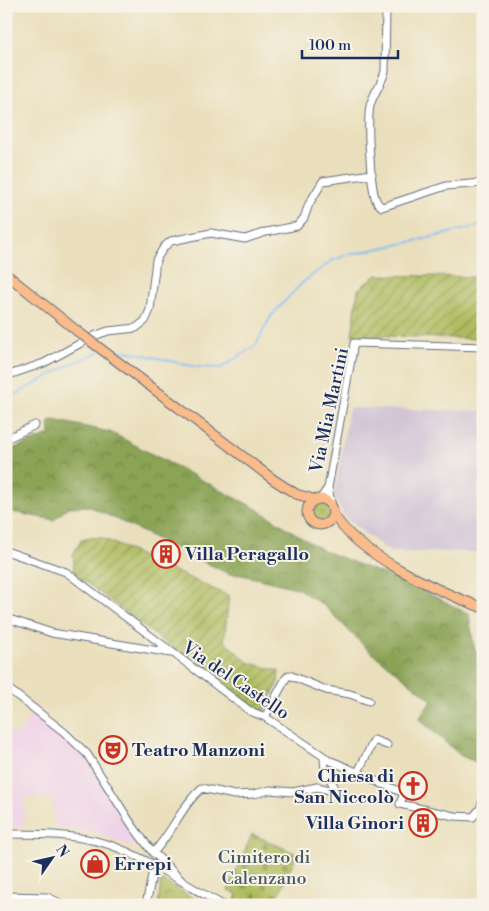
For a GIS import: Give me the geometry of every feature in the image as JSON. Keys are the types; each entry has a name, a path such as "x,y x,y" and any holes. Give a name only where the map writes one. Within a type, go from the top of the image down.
{"main road":[{"path":"6,274 77,331 274,480 296,494 328,502 342,527 383,559 453,596 483,608"},
{"path":"296,494 310,522 317,525 342,527"},
{"path":"306,511 310,504 318,499"},
{"path":"324,525 330,521 333,510"}],"street":[{"path":"386,6 385,71 383,79 373,96 369,112 372,174 376,202 382,207 446,186 483,183"},
{"path":"94,336 108,331 136,328 145,321 150,310 156,260 164,247 171,241 211,233 245,239 266,232 297,226 304,218 309,204 323,181 372,174"},
{"path":"6,376 44,363 81,343"},
{"name":"Via Mia Martini","path":"333,510 328,488 354,343 483,347"},
{"path":"6,440 35,425"},
{"name":"Via Mia Martini","path":"318,499 328,488"},
{"path":"6,551 66,572 174,654"},
{"name":"Via del Castello","path":"6,618 52,633 174,654 250,711 266,717 327,759 358,772 368,779 404,793 400,804 454,816 473,817 480,809 483,800"},
{"path":"266,717 286,678 290,675 326,690 350,694 369,701"},
{"path":"6,687 64,732 87,754 132,825 153,853 181,880"},
{"path":"358,772 374,740 387,745"},
{"path":"153,853 166,840 195,794 202,788 234,795 254,794 270,790 293,792 317,787 330,790 334,786 325,771 327,759"},
{"path":"6,834 48,835 109,845 154,865 223,905"},
{"path":"146,905 154,865"},
{"path":"6,896 47,897 65,905"}],"shaded area":[{"path":"349,408 483,411 483,552 390,552 346,519 334,496"},
{"path":"33,714 63,735 82,752 107,790 124,824 137,842 132,847 100,834 54,826 53,797 24,797 24,826 6,826 6,727 16,735"}],"green space":[{"path":"377,275 483,277 483,339 352,335 358,289"},
{"path":"54,420 110,432 257,509 322,550 416,587 469,614 474,647 483,665 483,765 461,756 419,719 432,700 367,649 323,605 297,588 242,575 229,574 89,506 68,507 54,520 6,511 6,451 50,435 49,422"},
{"path":"320,503 327,506 330,513 327,520 320,523 313,520 310,513 313,506"},
{"path":"100,537 229,596 224,641 248,662 279,671 278,684 263,713 193,664 74,573 73,554 82,539"},
{"name":"Cimitero di Calenzano","path":"252,834 297,854 274,905 247,905 235,899 237,894 228,890"},
{"path":"161,880 206,905 158,905"}],"waterway":[{"path":"106,350 132,352 196,367 221,368 256,345 271,316 301,284 331,261 347,255 483,225"},
{"path":"6,400 67,366 99,352"}],"place":[{"name":"Villa Peragallo","path":"166,554"},
{"name":"Teatro Manzoni","path":"113,750"},
{"name":"Chiesa di San Niccolò","path":"413,786"},
{"name":"Villa Ginori","path":"423,823"},
{"name":"Errepi","path":"95,864"}]}
